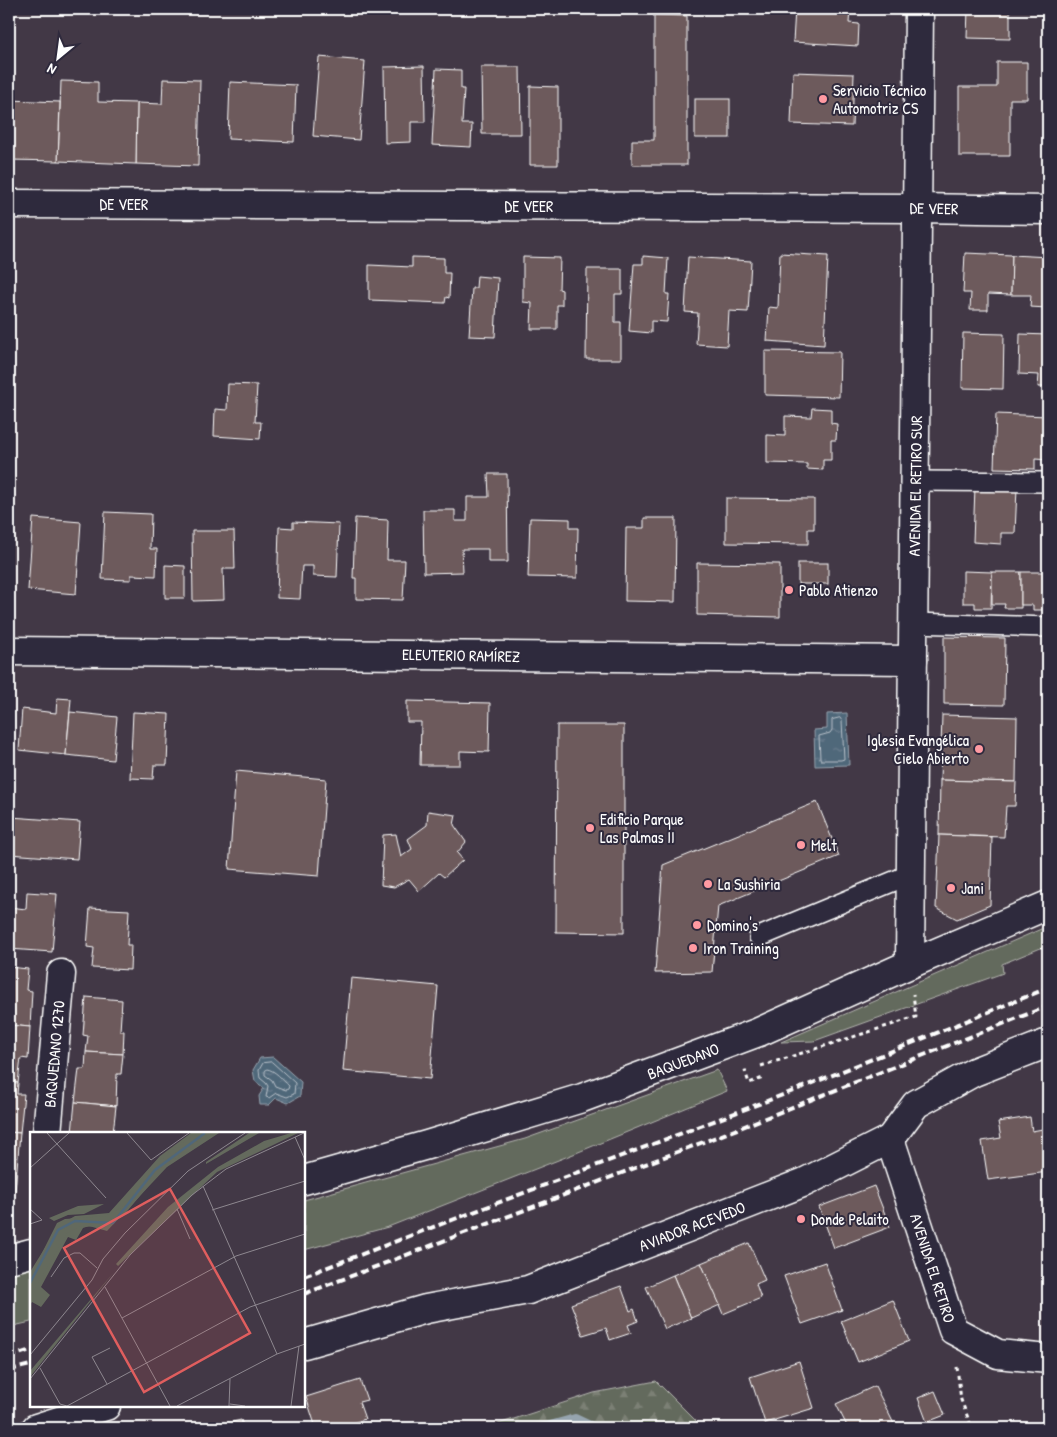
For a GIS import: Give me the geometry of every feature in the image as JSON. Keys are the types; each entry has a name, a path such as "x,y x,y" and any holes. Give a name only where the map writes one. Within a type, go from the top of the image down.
{"street":[{"name":"AVENIDA EL RETIRO SUR","path":"910,964 919,9"},
{"name":"DE VEER","path":"9,204 1048,210"},
{"name":"ELEUTERIO RAMÍREZ","path":"9,651 913,660"},
{"name":"BAQUEDANO","path":"305,1180 582,1098 759,1032 910,964 1048,905"},
{"name":"BAQUEDANO 1270","path":"47,1132 62,974"},
{"name":"AVIADOR ACEVEDO","path":"305,1344 426,1309 528,1290 805,1182 890,1139 916,1104 974,1072 1048,1043"},
{"name":"AVENIDA EL RETIRO","path":"890,1139 953,1330 998,1354 1048,1359"},
{"path":"9,1259 30,1253"},
{"path":"36,1428 103,1407"}],"lane":[{"path":"915,481 1048,482"},
{"path":"913,623 1048,627"},
{"path":"759,937 911,874"}],"path":[{"path":"763,1078 749,1083 745,1071 916,1017 910,964"},
{"path":"961,1400 972,1428"}],"green space":[{"path":"1048,926 1048,945 1002,964 1003,973 814,1041 781,1042"},
{"path":"717,1070 727,1091 388,1227 305,1250 305,1200 525,1139"},
{"path":"30,1266 30,1322 9,1327 9,1272"},
{"path":"656,1381 703,1428 486,1428 594,1393"},
{"path":"573,1421 633,1428 470,1428 476,1427"}],"water":[{"path":"847,713 849,765 815,766 814,730 827,729 827,714"},
{"path":"273,1057 301,1082 300,1096 288,1103 276,1098 269,1105 260,1105 259,1096 264,1088 255,1081 253,1070 260,1058"}],"building":[{"path":"795,9 850,9 849,23 859,24 858,46 793,42"},
{"path":"968,9 1010,9 1010,39 967,38"},
{"path":"654,15 687,16 687,165 632,165 632,140 654,140"},
{"path":"319,57 365,61 359,140 313,136"},
{"path":"997,62 1027,62 1027,99 1010,99 1010,156 959,156 959,87 997,87"},
{"path":"424,66 425,122 411,122 411,142 385,143 384,67"},
{"path":"481,67 520,67 521,134 482,134"},
{"path":"436,69 461,70 461,89 464,89 462,124 472,124 471,147 432,145"},
{"name":"Servicio Técnico Automotriz CS","path":"793,72 854,74 852,126 791,124"},
{"path":"163,79 200,80 198,166 136,164 137,103 162,104"},
{"path":"61,81 98,82 98,102 137,103 136,164 58,161"},
{"path":"230,82 296,85 294,142 228,139"},
{"path":"530,86 558,87 558,165 530,165"},
{"path":"695,99 730,99 730,138 695,138"},
{"path":"9,100 60,102 58,161 9,160"},
{"path":"780,253 828,256 824,345 767,341 769,307 778,308"},
{"path":"965,253 1012,255 1011,295 988,294 988,310 970,310 971,293 963,293"},
{"path":"1012,255 1048,257 1047,308 1030,307 1031,295 1011,295"},
{"path":"643,256 668,258 666,294 669,294 667,322 651,321 651,333 629,331 634,264 643,264"},
{"path":"412,257 444,258 444,273 450,273 449,298 446,297 445,303 369,300 369,265 412,267"},
{"path":"523,257 560,258 559,289 562,290 562,305 557,305 557,329 531,329 532,303 523,302"},
{"path":"688,257 751,261 748,312 729,311 727,346 696,344 698,313 685,312"},
{"path":"587,269 622,269 622,294 615,294 615,322 621,322 621,359 586,359"},
{"path":"477,276 498,278 495,337 469,336 472,288 476,288"},
{"path":"963,333 1004,334 1003,389 962,388"},
{"path":"1020,334 1048,335 1048,387 1038,387 1039,375 1019,374"},
{"path":"765,351 840,352 839,397 765,395"},
{"path":"228,384 257,385 255,422 261,422 260,439 214,436 215,409 227,410"},
{"path":"812,408 831,409 831,423 837,424 836,440 831,440 831,460 823,460 823,470 807,469 807,464 767,463 767,435 785,436 785,416 811,417"},
{"path":"996,414 1048,416 1048,460 1035,459 1035,469 994,468"},
{"path":"488,474 507,474 508,562 488,562 488,549 462,549 463,572 424,573 423,510 455,510 455,521 467,521 467,497 489,497"},
{"path":"975,487 1017,488 1015,533 1001,533 1001,544 973,542"},
{"path":"726,498 814,499 814,529 808,529 808,544 726,543"},
{"path":"105,512 151,514 150,549 157,549 156,576 131,575 131,580 102,579"},
{"path":"33,518 81,522 76,594 28,590"},
{"path":"355,518 388,520 387,560 405,560 403,600 356,599 356,578 353,578"},
{"path":"530,518 570,519 570,528 578,528 577,578 528,577"},
{"path":"644,518 676,518 675,602 625,601 626,528 644,528"},
{"path":"293,522 339,524 337,577 313,576 313,566 302,566 300,599 277,598 279,527 293,528"},
{"path":"192,531 234,531 235,569 223,569 224,600 193,601"},
{"path":"697,563 780,564 780,617 697,615"},
{"path":"798,563 828,563 828,584 798,584"},
{"path":"165,565 185,566 185,598 165,598"},
{"path":"963,571 992,572 991,608 975,608 975,603 963,603"},
{"path":"992,572 1021,572 1021,608 1004,608 1005,604 992,604"},
{"path":"1021,572 1048,572 1048,610 1033,610 1033,605 1021,605"},
{"path":"944,637 1005,638 1004,705 944,704"},
{"path":"57,698 71,699 66,755 19,750 22,709 56,713"},
{"path":"407,701 490,703 489,752 460,751 460,765 420,765 421,722 407,722"},
{"path":"70,712 117,717 113,760 66,755"},
{"path":"133,712 169,714 167,765 154,765 153,779 130,778"},
{"name":"Iglesia Evangélica Cielo Abierto","path":"942,715 1017,717 1016,782 940,780"},
{"name":"Edificio Parque Las Palmas II","path":"557,725 624,725 624,933 556,932"},
{"path":"236,771 326,779 319,876 229,869"},
{"path":"940,780 1016,782 1015,806 1006,806 1004,837 939,835"},
{"path":"817,802 839,856 718,906 712,972 655,973 663,865"},
{"path":"428,811 456,815 454,825 466,842 457,853 463,860 444,877 439,873 419,891 409,879 394,887 381,885 383,835 396,834 401,857 412,849 408,839 427,825"},
{"path":"11,817 80,822 77,859 9,854"},
{"path":"939,835 992,837 990,905 957,919 936,908"},
{"path":"27,892 57,894 52,952 9,949 9,907 26,909"},
{"path":"90,908 129,910 127,945 131,945 130,970 92,968 94,948 87,947"},
{"path":"9,967 28,969 26,990 32,991 30,1027 9,1025"},
{"path":"351,978 438,986 430,1079 343,1071"},
{"path":"86,997 122,1000 120,1031 124,1031 123,1054 86,1052 88,1036 83,1035"},
{"path":"9,1025 30,1027 28,1059 21,1058 18,1083 9,1082"},
{"path":"86,1052 123,1054 121,1074 117,1074 116,1106 75,1102 79,1069 85,1069"},
{"path":"9,1082 18,1083 17,1094 24,1094 20,1133 9,1132"},
{"path":"75,1102 116,1106 113,1132 72,1132"},
{"path":"1030,1117 1032,1131 1048,1128 1048,1172 988,1180 982,1141 1001,1138 998,1122"},
{"path":"9,1132 20,1133 15,1192 9,1191"},
{"path":"874,1186 890,1227 834,1248 819,1207"},
{"path":"749,1243 765,1280 756,1284 761,1298 723,1314 701,1263"},
{"path":"825,1262 842,1310 802,1324 784,1276"},
{"path":"701,1263 720,1305 691,1318 673,1275"},
{"path":"673,1275 691,1318 665,1329 646,1287"},
{"path":"621,1286 630,1311 634,1309 638,1321 628,1325 631,1333 610,1340 606,1328 583,1335 571,1304"},
{"path":"893,1300 909,1341 858,1362 841,1321"},
{"path":"799,1361 814,1408 765,1423 750,1377"},
{"path":"360,1380 367,1400 359,1402 365,1419 337,1428 316,1428 306,1397"},
{"path":"875,1386 894,1424 885,1428 848,1428 836,1404"},
{"path":"935,1391 945,1415 927,1422 918,1398"},
{"path":"241,1420 244,1428 207,1428"}],"waterway":[{"path":"543,1428 575,1419 594,1428"}],"railway":[{"path":"305,1276 788,1093 1048,988"},
{"path":"305,1294 727,1133 1048,1006"},
{"path":"9,1357 30,1350"},
{"path":"9,1370 30,1365"}],"place":[{"name":"Servicio Técnico Automotriz CS","path":"823,99"},
{"name":"Pablo Atienzo","path":"789,590"},
{"name":"Iglesia Evangélica Cielo Abierto","path":"979,749"},
{"name":"Edificio Parque Las Palmas II","path":"590,828"},
{"name":"Melt","path":"801,845"},
{"name":"La Sushiria","path":"708,884"},
{"name":"Jani","path":"951,888"},
{"name":"Domino's","path":"697,925"},
{"name":"Iron Training","path":"693,948"},
{"name":"Donde Pelaito","path":"801,1219"}]}
